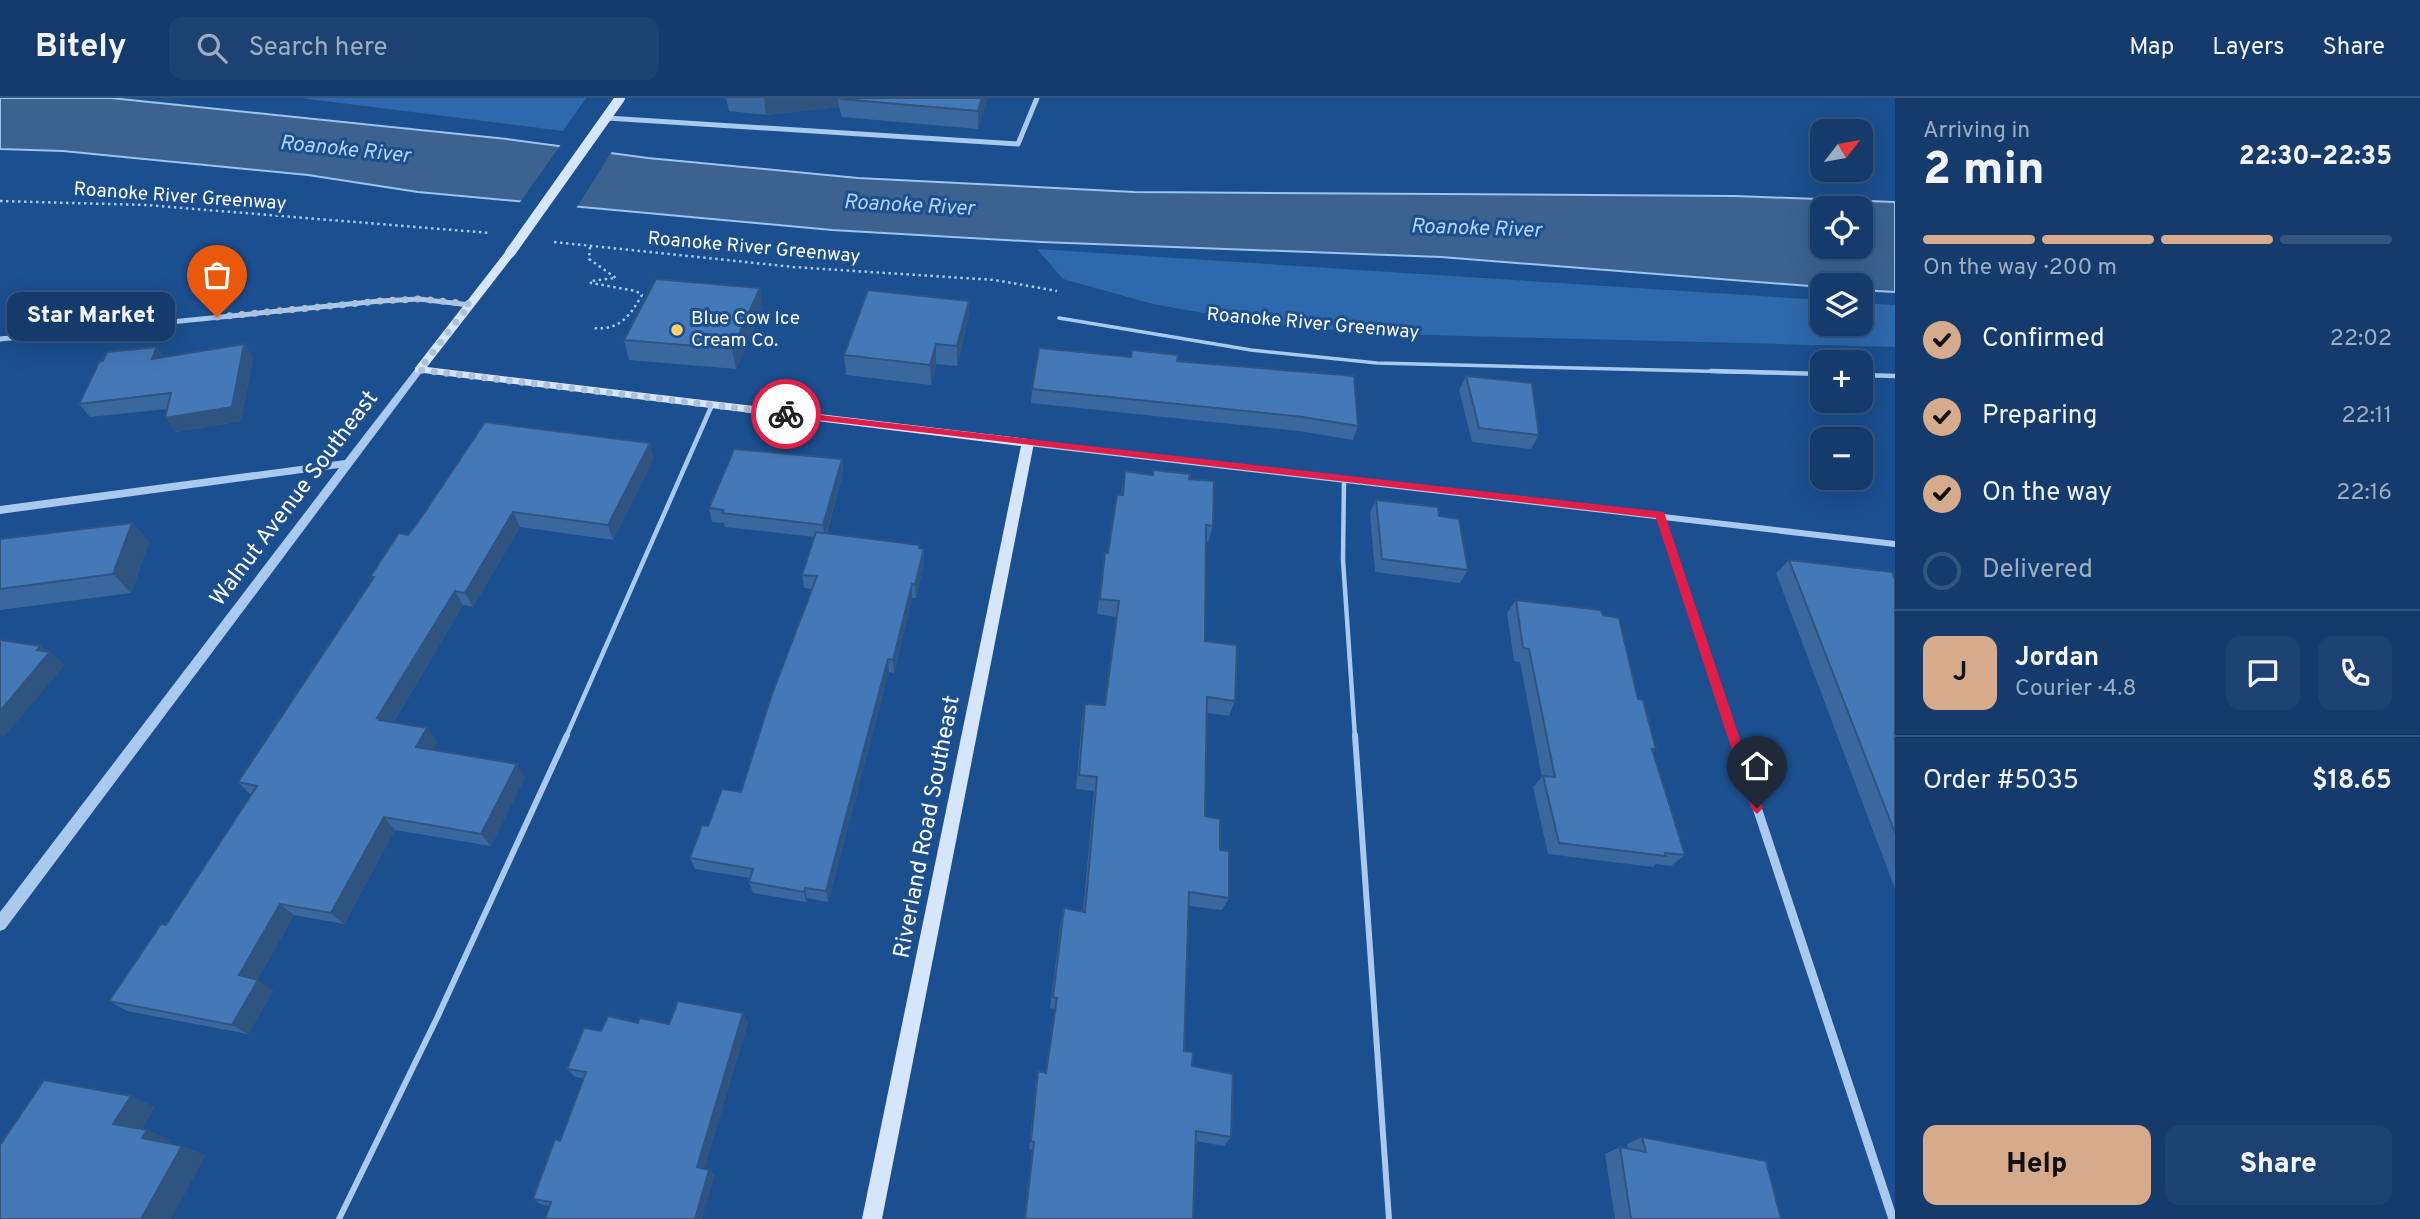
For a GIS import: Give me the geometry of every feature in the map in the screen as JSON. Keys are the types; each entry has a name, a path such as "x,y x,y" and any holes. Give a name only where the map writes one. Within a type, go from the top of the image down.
{"main road":[{"name":"Walnut Avenue Southeast","path":"419,370 510,253 620,98"},
{"path":"419,370 1028,443"},
{"name":"Riverland Road Southeast","path":"872,1219 1028,443"}],"street":[{"path":"607,118 1018,145 1037,98"},
{"path":"0,340 380,301 419,299 470,304"},
{"name":"Walnut Avenue Southeast","path":"0,924 419,370"},
{"path":"1028,443 1895,544"},
{"path":"0,510 349,463"},
{"path":"1660,515 1893,1219"}],"lane":[{"path":"1059,318 1251,350 1377,363 1810,374"},
{"path":"1873,375 1895,376"},
{"path":"339,1219 391,1115 592,681 712,405"},
{"path":"1344,479 1343,560 1389,1219"}],"path":[{"name":"Roanoke River Greenway","path":"0,201 146,205 483,233"},
{"name":"Roanoke River Greenway","path":"569,244 793,267 995,280 1070,293"},
{"path":"590,247 589,259 616,278 590,281 591,283 636,291 642,295 621,325 608,330 593,328"}],"shaded area":[{"path":"301,98 586,98 563,131"},
{"path":"1037,249 1810,299 1810,336 1873,336 1873,304 1895,305 1895,347 1384,334 1265,324 1153,304 1063,279"}],"water":[{"name":"Roanoke River","path":"0,98 111,98 507,139 648,158 858,178 1134,192 1810,199 1810,259 1873,259 1873,201 1895,202 1895,292 1873,291 1873,273 1810,273 1810,286 1441,257 1041,242 832,230 418,192 308,175 63,151 0,149"}],"pier":[{"path":"562,143 613,150 575,210 518,205"}],"building":[{"path":"840,98 982,98 978,111"},
{"path":"656,279 760,288 732,349 624,340"},
{"path":"868,290 969,301 957,346 936,344 930,365 844,355"},
{"path":"244,344 232,407 165,418 171,393 79,404 99,362 103,361 107,352 157,347 152,359"},
{"path":"1039,348 1131,357 1132,350 1178,355 1177,361 1354,376 1358,426 1303,417 1032,389"},
{"path":"1466,376 1532,383 1539,435 1479,428"},
{"path":"485,422 650,443 608,525 513,512 465,593 455,591 377,718 427,728 416,747 517,764 481,834 384,817 331,913 280,904 239,975 258,980 232,1025 109,1001 161,924 166,925 257,786 238,782 374,577 370,577 399,533 408,535 416,525"},
{"path":"734,449 842,459 823,525 722,513 724,510 709,508"},
{"path":"1153,470 1190,474 1189,479 1214,481 1213,526 1206,525 1205,641 1237,645 1235,701 1207,697 1205,816 1220,819 1220,850 1229,851 1229,898 1189,892 1184,1051 1193,1052 1192,1066 1233,1074 1231,1137 1196,1131 1193,1219 1025,1219 1034,1142 1031,1141 1038,1071 1046,1073 1057,998 1053,997 1064,908 1085,912 1097,777 1079,775 1085,704 1105,705 1119,601 1100,599 1105,552 1108,553 1117,495 1123,495 1125,471 1153,475"},
{"path":"1376,500 1438,507 1439,516 1459,519 1468,570 1382,559"},
{"path":"132,523 113,574 0,589 0,539"},
{"path":"816,532 920,545 919,548 924,549 915,585 912,584 893,660 888,659 826,891 805,888 804,892 749,882 753,869 690,858 702,825 708,826 722,789 741,792 771,697 817,576 802,575"},
{"path":"1789,560 1892,572 1895,580 1895,833"},
{"path":"1516,600 1601,610 1603,615 1619,618 1638,699 1643,700 1656,749 1652,749 1685,855 1665,853 1666,856 1559,843 1543,776 1555,777 1529,649 1523,648"},
{"path":"0,640 41,646 37,650 50,652 0,711"},
{"path":"678,1001 743,1013 697,1167 709,1170 695,1219 545,1219 551,1202 533,1199 555,1139 560,1141 586,1072 567,1069 584,1028 601,1031 608,1016 638,1023 640,1018 669,1024"},
{"path":"44,1080 131,1096 113,1124 147,1130 142,1138 182,1146 141,1219 0,1219 0,1145"},
{"path":"1642,1137 1766,1161 1781,1219 1631,1219 1620,1147 1646,1152"}],"way so far":[{"path":"217,317 380,301 419,299 470,304 419,370 786,414"}],"place":[{"name":"Star Market","path":"217,317"},
{"name":"Blue Cow Ice Cream Co.","path":"677,330"}],"route":[{"path":"786,414 1660,515 1757,808"}]}
